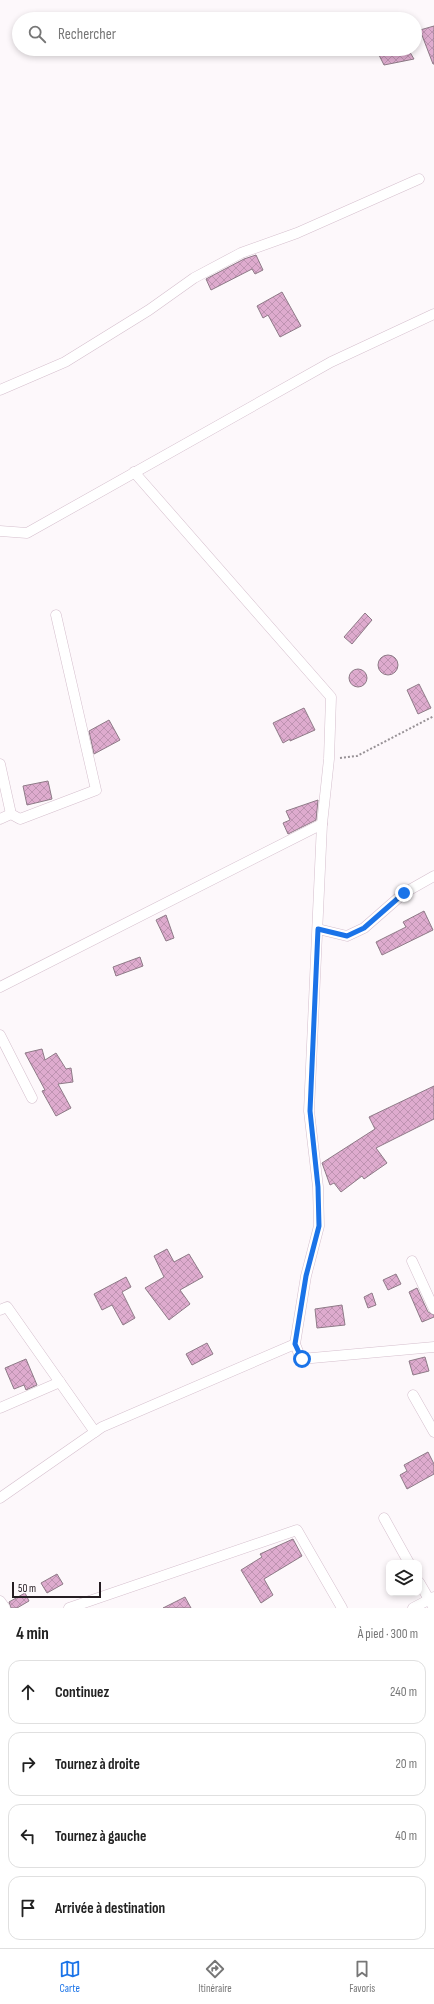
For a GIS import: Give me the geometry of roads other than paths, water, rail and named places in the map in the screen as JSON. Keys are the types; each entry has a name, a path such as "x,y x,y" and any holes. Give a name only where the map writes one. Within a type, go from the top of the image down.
{"street":[{"path":"0,390 65,362 149,310 194,278 241,253 297,233 419,179"},
{"path":"0,531 26,533 331,362 434,314"},
{"path":"134,472 331,697 329,759 322,824 310,1111 318,1187 319,1226 306,1276 295,1344 302,1359 434,1347"},
{"path":"0,764 11,814 20,819 96,790 56,615"},
{"path":"0,819 11,814"},
{"path":"0,987 322,824"},
{"path":"318,929 347,936 364,928 404,893 434,876"},
{"path":"0,1035 32,1098"},
{"path":"412,1261 434,1309"},
{"path":"0,1310 7,1307 95,1432"},
{"path":"0,1498 102,1427 295,1344"},
{"path":"0,1408 60,1382"},
{"path":"413,1395 434,1432"},
{"path":"384,1518 407,1560"},
{"path":"69,1608 297,1530 342,1608"},
{"path":"414,1608 432,1602 422,1587"},
{"path":"0,1601 5,1608"}]}
